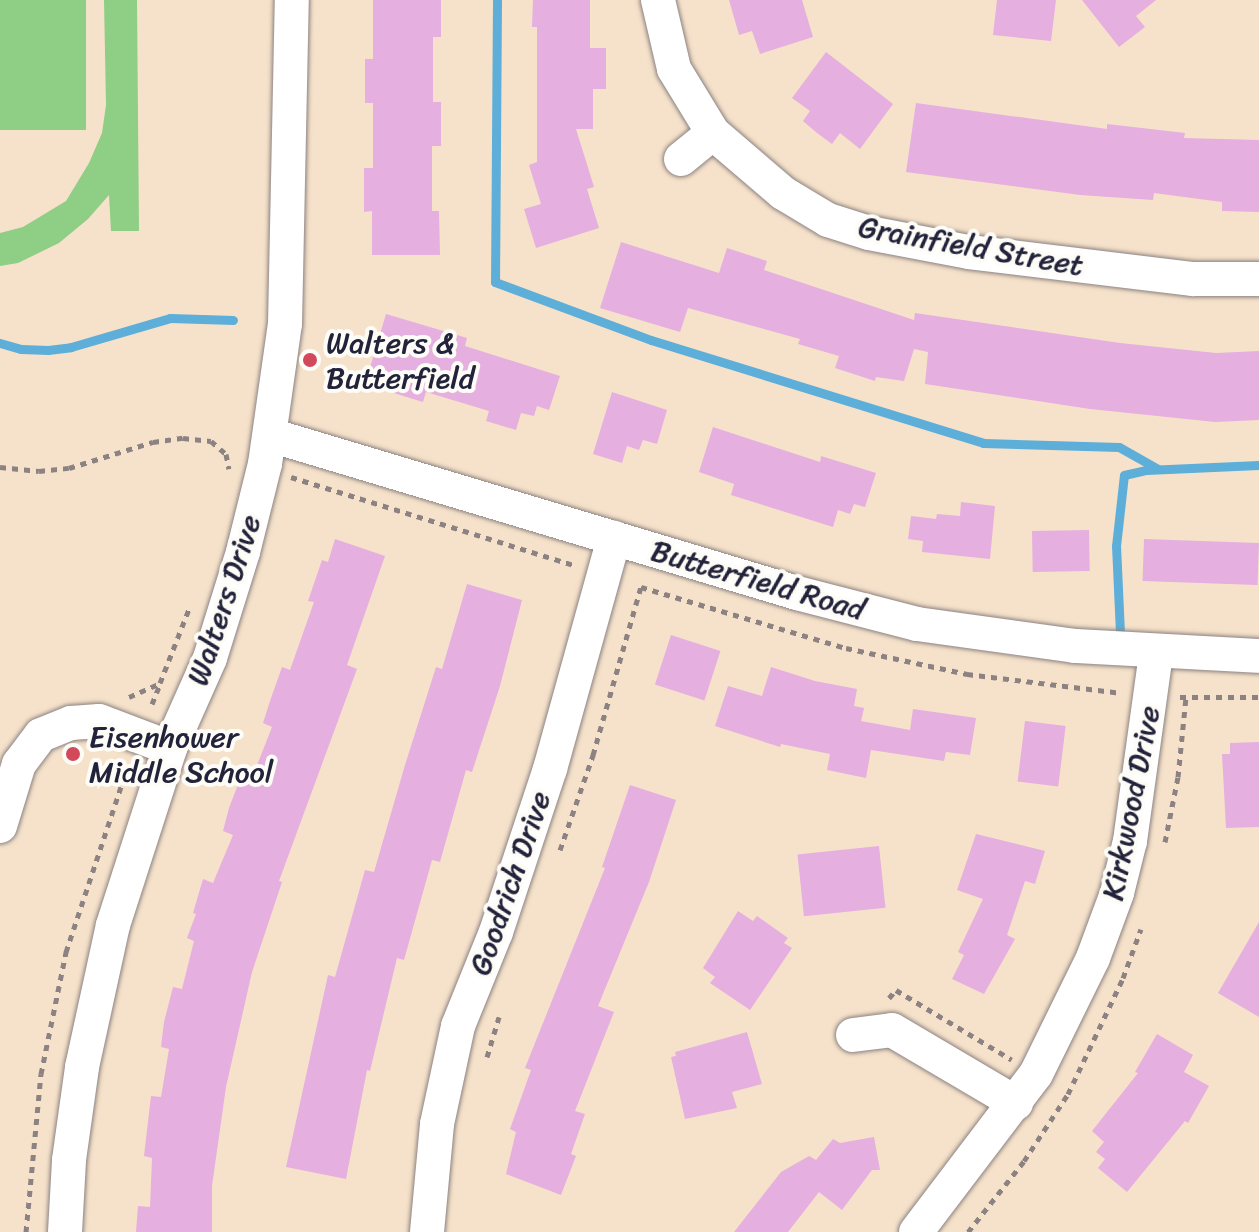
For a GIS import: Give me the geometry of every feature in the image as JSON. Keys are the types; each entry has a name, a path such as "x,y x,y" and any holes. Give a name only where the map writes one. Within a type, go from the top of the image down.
{"street":[{"name":"Walters Drive","path":"65,1232 71,1145 113,925 170,748 210,658 230,594 270,435 280,374 287,297 292,0"},
{"name":"Grainfield Street","path":"658,0 674,69 713,133 783,193 828,220 869,233 969,252 1193,279 1259,279"},
{"path":"681,159 713,133"},
{"name":"Butterfield Road","path":"270,435 797,593 917,624 1002,638 1156,653 1259,656"},
{"name":"Goodrich Drive","path":"427,1232 437,1124 458,1026 496,932 550,769 614,538"},
{"name":"Kirkwood Drive","path":"916,1232 1016,1103 1050,1049 1093,958 1117,893 1138,802 1156,653"},
{"path":"0,826 19,764 41,735 71,723 99,721 170,748"},
{"path":"853,1035 892,1030 1016,1103"}],"path":[{"path":"0,467 39,471 69,468 153,442 183,438 211,441 226,454 230,466 228,475"},
{"path":"301,482 581,566"},
{"path":"559,852 593,755 641,587"},
{"path":"116,697 130,697 160,683 193,597"},
{"path":"484,1066 500,1013"},
{"path":"26,1213 26,1232"}],"green space":[{"path":"0,0 86,0 86,130 0,130"},
{"path":"104,0 137,0 139,231 111,231 109,195 88,219 59,243 18,263 0,266 0,233 23,227 66,201 89,163 102,133 106,105"}],"building":[{"path":"373,0 441,0 441,37 433,37 433,102 441,102 441,146 432,146 432,211 439,211 440,255 372,255 372,211 364,212 364,168 373,168 373,103 365,103 365,59 373,59"},
{"path":"533,0 590,0 590,48 606,48 606,89 593,89 593,129 576,129 594,187 587,189 599,228 536,248 524,209 541,204 529,165 537,162 537,27 532,27"},
{"path":"729,0 802,0 813,37 760,54 752,31 739,35"},
{"path":"997,0 1056,0 1051,41 993,35"},
{"path":"1082,0 1156,0 1136,16 1145,27 1119,47"},
{"path":"826,52 893,104 860,149 840,133 832,144 817,133 803,121 810,111 792,98"},
{"path":"916,103 1107,129 1107,124 1185,133 1184,138 1259,140 1259,212 1222,211 1222,202 1154,193 1153,200 1080,195 906,172"},
{"path":"621,242 719,273 727,248 767,261 764,270 914,320 915,313 1120,343 1216,353 1259,351 1259,420 1215,422 1090,409 925,384 928,352 914,349 904,381 876,377 875,381 835,368 839,356 798,344 800,339 688,308 680,332 600,308"},
{"path":"386,314 467,338 465,346 560,376 549,410 537,406 534,416 521,413 516,430 486,421 489,411 426,392 423,402 387,391 391,381 368,374"},
{"path":"612,392 667,410 657,444 643,440 639,450 627,446 622,463 593,454"},
{"path":"713,427 820,462 821,456 876,473 865,507 854,504 850,514 838,510 833,527 731,495 734,484 699,472"},
{"path":"961,502 995,506 990,559 922,552 923,541 908,539 911,516 936,519 937,514 960,516"},
{"path":"1089,530 1090,571 1033,572 1032,531"},
{"path":"335,539 385,556 347,665 357,669 279,881 282,882 252,972 226,1087 212,1186 212,1232 136,1232 138,1206 150,1207 152,1158 144,1156 151,1096 161,1097 169,1049 161,1047 164,1022 173,987 182,989 194,941 187,938 196,914 193,913 203,879 213,883 233,835 223,831 229,808 242,774 252,778 272,727 263,723 270,701 282,667 290,670 314,602 308,601 322,560 328,562"},
{"path":"1144,539 1259,543 1257,585 1143,581"},
{"path":"467,584 522,600 500,686 472,772 466,770 440,862 432,860 404,960 397,958 370,1071 367,1070 346,1179 286,1167 328,975 335,977 365,870 374,872 436,667 442,669"},
{"path":"671,635 720,651 704,701 655,684"},
{"path":"771,667 815,681 857,689 854,706 864,708 861,721 910,730 913,709 976,718 970,755 946,752 944,761 871,750 866,778 827,770 830,754 781,744 780,747 715,726 728,686 762,696"},
{"path":"1025,721 1066,726 1058,787 1018,782"},
{"path":"1259,742 1259,827 1226,828 1222,754 1230,754 1230,743"},
{"path":"630,785 676,800 649,882 598,1006 614,1012 575,1111 585,1114 571,1154 576,1156 561,1195 506,1174 516,1132 510,1129 531,1070 525,1068 605,868 602,867"},
{"path":"976,834 1045,851 1035,884 1025,881 1007,935 1015,939 984,994 952,979 964,955 958,952 983,899 957,890"},
{"path":"879,846 885,908 804,916 797,855"},
{"path":"738,911 753,921 757,916 788,938 784,943 792,948 750,1010 710,983 715,977 703,968"},
{"path":"1259,922 1259,1017 1218,993"},
{"path":"747,1032 762,1084 732,1092 737,1108 685,1119 671,1057 676,1056 675,1052"},
{"path":"1157,1034 1193,1055 1184,1072 1209,1086 1188,1123 1185,1121 1127,1192 1098,1168 1105,1159 1096,1152 1104,1142 1092,1131 1138,1073 1135,1072"},
{"path":"874,1137 880,1170 872,1170 842,1210 819,1192 788,1232 734,1232 781,1172 809,1156 816,1160 833,1139 840,1143"}],"waterway":[{"path":"497,0 495,282 651,340 983,443 1119,447 1158,469"},
{"path":"0,343 21,349 48,350 71,347 170,318 233,320"},
{"path":"1120,633 1116,546 1124,475 1146,470 1259,465"}],"place":[{"name":"Walters & Butterfield","path":"310,360"},
{"name":"Eisenhower Middle School","path":"73,754"}]}
